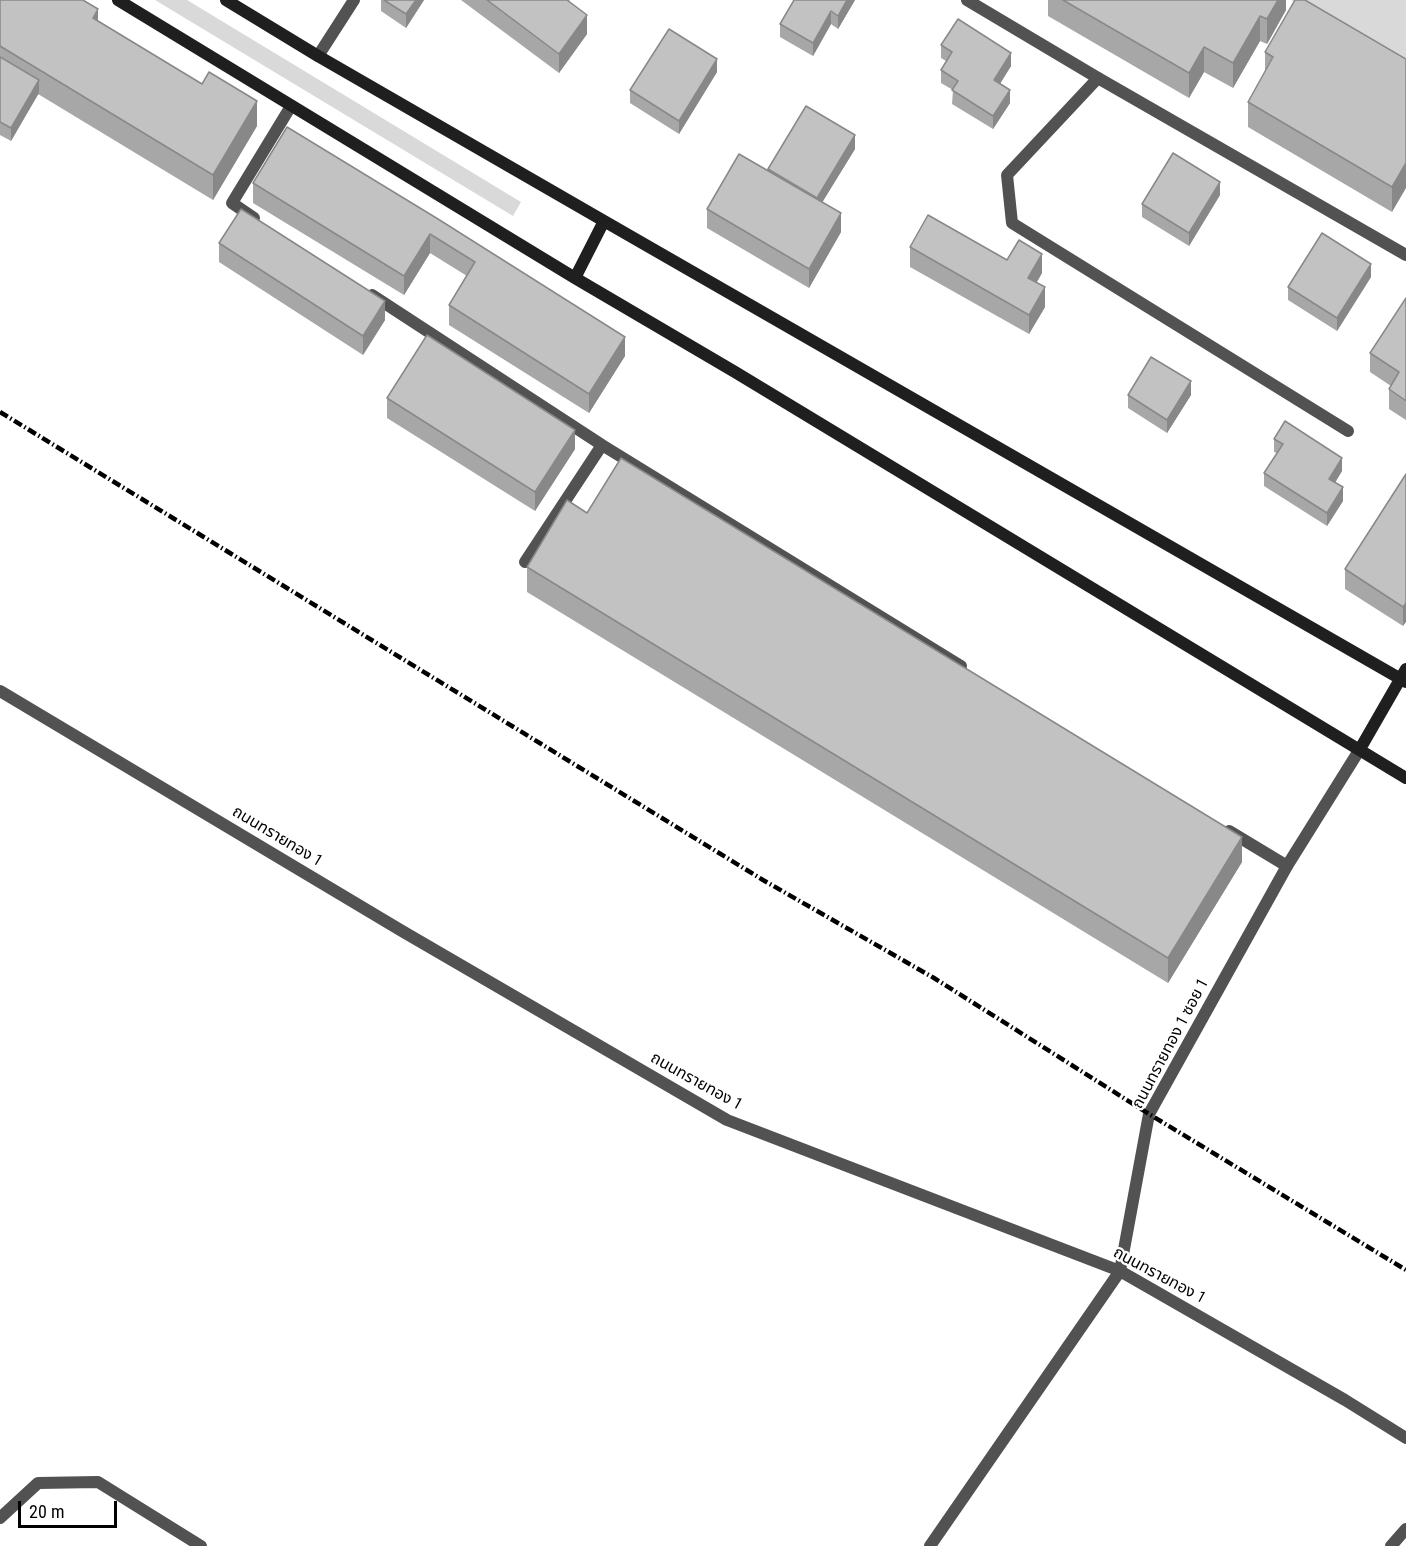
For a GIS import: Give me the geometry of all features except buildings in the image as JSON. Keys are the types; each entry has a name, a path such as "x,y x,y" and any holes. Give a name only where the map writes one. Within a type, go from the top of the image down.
{"main road":[{"path":"118,0 1406,778"},
{"path":"226,0 318,56 604,221 1404,676 1360,749"},
{"path":"575,278 604,221"}],"street":[{"path":"318,56 354,0"},
{"path":"967,0 1406,255"},
{"path":"1098,78 1007,175 1012,223 1348,432"},
{"path":"262,223 232,203 291,106"},
{"path":"362,288 602,445 970,671"},
{"path":"525,562 602,445"},
{"name":"ถนนทรายทอง 1","path":"0,691 402,931 727,1120 1120,1271 1345,1400 1406,1438"},
{"name":"ถนนทรายทอง 1 ซอย 1","path":"930,1546 1120,1271 1149,1114 1287,866 1360,749"},
{"path":"1215,822 1287,866"},
{"path":"0,1518 38,1483 98,1482 201,1546"},
{"path":"1391,1546 1406,1529"}],"shaded area":[{"path":"155,0 187,0 521,202 513,216"},
{"path":"1291,0 1406,0 1406,68"}],"railway":[{"path":"0,412 763,880 934,978 1149,1114 1406,1270"}]}
